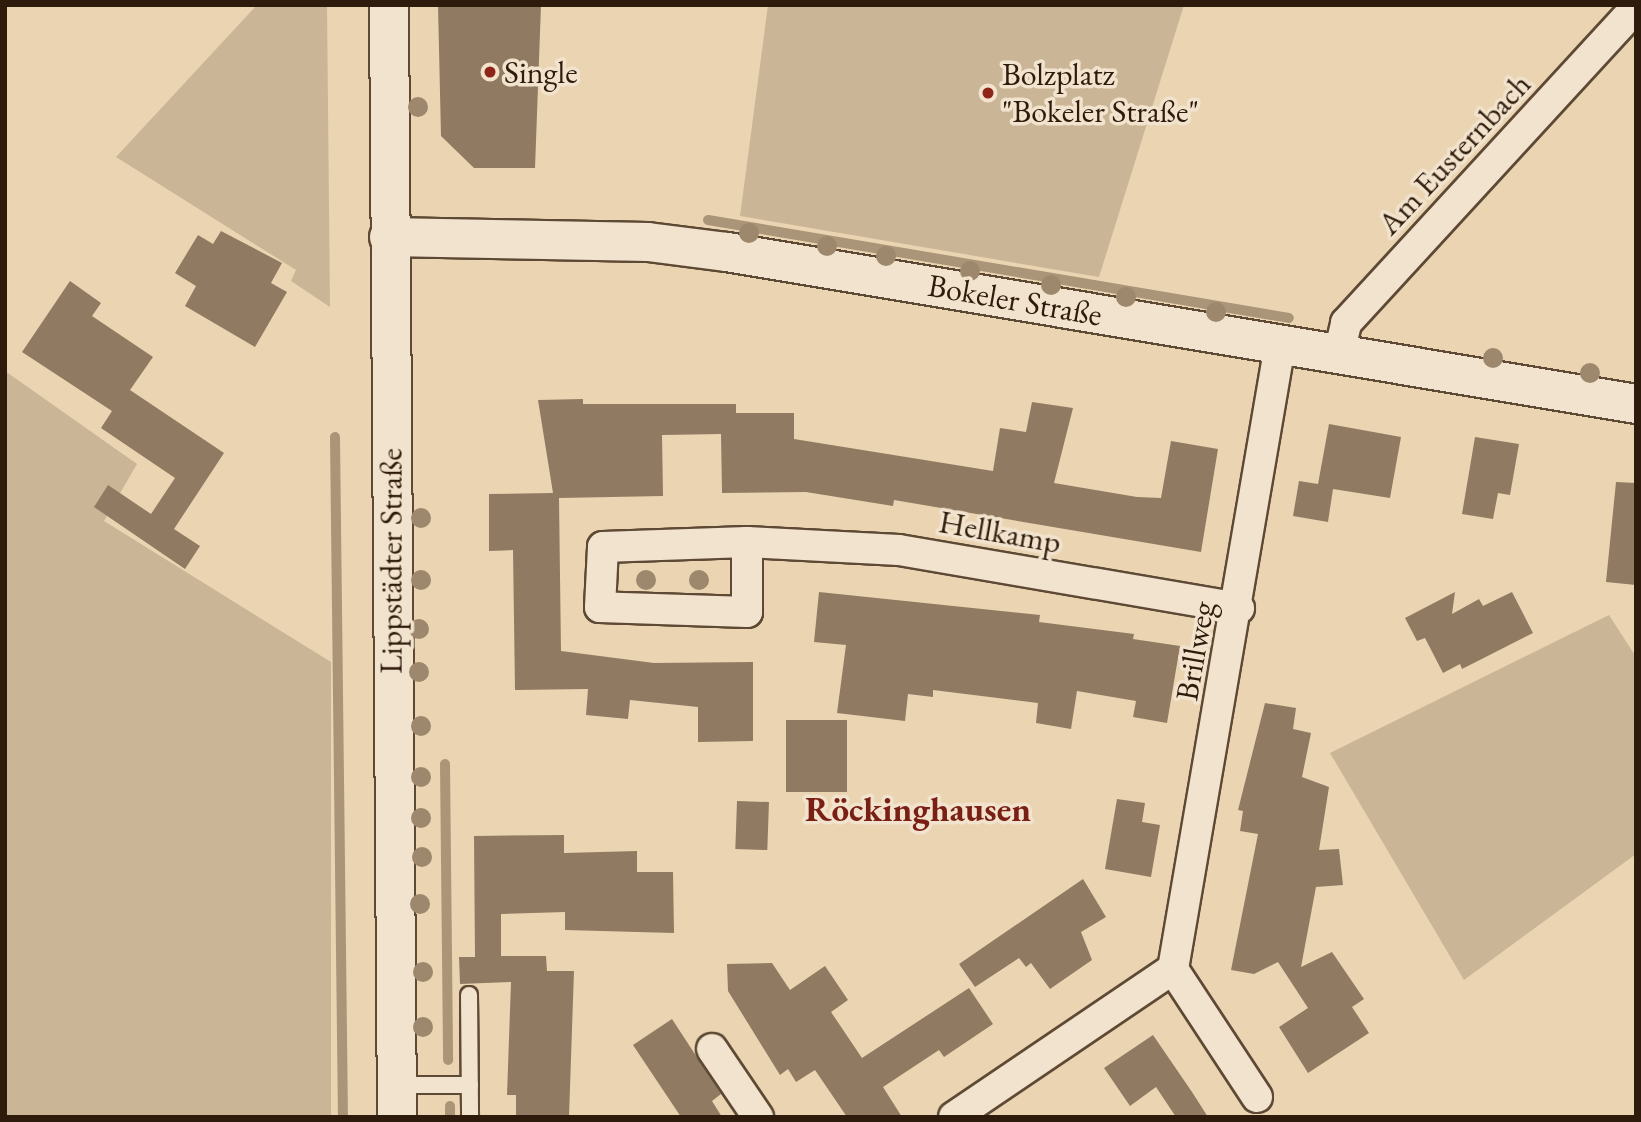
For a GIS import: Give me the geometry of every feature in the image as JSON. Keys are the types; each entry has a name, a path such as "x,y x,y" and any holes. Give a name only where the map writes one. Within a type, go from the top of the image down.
{"street":[{"name":"Lippstädter Straße","path":"388,5 397,1101"},
{"name":"Am Eusternbach","path":"1339,354 1346,323 1622,10"},
{"name":"Bokeler Straße","path":"389,237 661,244 1636,404"},
{"name":"Brillweg","path":"1173,969 1239,608 1280,345"},
{"name":"Hellkamp","path":"747,542 747,612 600,607 603,547 747,542 899,550 1239,608"},
{"path":"954,1117 1173,969 1257,1097"},
{"path":"712,1049 758,1117"}],"lane":[{"path":"469,995 470,1117"},
{"path":"397,1101 470,1085"}],"shaded area":[{"path":"257,5 327,5 330,307 291,281 296,270 116,157"},
{"name":"Bolzplatz \"Bokeler Straße\"","path":"768,5 1184,5 1099,277 740,216"},
{"path":"5,371 137,464 104,521 331,662 331,1117 5,1117"},
{"path":"1609,615 1636,657 1636,854 1464,980 1330,753"}],"building":[{"name":"Single","path":"438,5 541,5 535,168 474,168 441,136"},
{"path":"221,231 282,263 271,283 287,292 255,347 185,306 196,286 175,273 198,235 213,244"},
{"path":"70,281 101,303 92,316 153,357 130,390 224,453 174,529 200,546 185,569 94,507 108,485 151,514 175,478 101,428 112,411 22,352"},
{"path":"583,399 583,404 736,404 736,413 794,413 794,439 993,471 1000,428 1026,432 1032,402 1073,408 1054,483 1137,497 1161,498 1171,441 1218,449 1201,552 894,500 893,506 806,492 722,493 721,434 662,435 663,496 559,498 561,651 654,663 753,662 753,741 698,742 698,707 630,700 628,719 586,715 588,689 515,690 513,550 489,551 489,494 553,493 538,400"},
{"path":"1329,424 1401,437 1390,498 1333,489 1328,522 1293,516 1299,481 1318,484"},
{"path":"1475,437 1519,444 1510,495 1498,493 1493,519 1462,514"},
{"path":"1616,482 1636,483 1636,585 1606,582"},
{"path":"819,592 1040,615 1039,622 1134,634 1133,639 1180,646 1167,723 1133,717 1136,701 1077,691 1071,729 1036,723 1038,703 933,690 933,697 908,694 905,721 837,713 846,645 814,642"},
{"path":"1455,592 1452,614 1479,599 1483,606 1512,592 1533,633 1462,669 1460,664 1443,673 1425,638 1417,641 1405,618"},
{"path":"1265,703 1296,708 1293,729 1311,733 1302,777 1329,787 1319,850 1339,849 1343,885 1316,887 1301,967 1332,952 1364,999 1352,1007 1369,1033 1308,1073 1279,1027 1308,1008 1278,962 1254,974 1231,970 1258,834 1240,831 1243,811 1238,810"},
{"path":"786,720 847,720 847,792 786,792"},
{"path":"1117,799 1145,803 1142,822 1160,825 1151,877 1105,869"},
{"path":"737,801 769,802 767,850 735,849"},
{"path":"564,835 564,853 637,851 637,872 673,872 674,933 565,930 565,912 501,914 501,956 546,956 547,971 574,971 569,1117 516,1117 516,1095 507,1095 511,982 460,984 459,957 475,957 474,836"},
{"path":"1083,879 1106,917 1081,932 1092,960 1050,989 1031,963 1026,967 1019,958 975,987 959,964"},
{"path":"772,963 790,990 825,966 848,1000 831,1012 862,1058 969,988 993,1024 944,1057 939,1050 883,1087 902,1117 847,1117 815,1070 796,1082 788,1069 780,1075 728,991 727,964"},
{"path":"672,1019 721,1094 712,1101 722,1117 681,1117 633,1045"},
{"path":"1153,1035 1208,1117 1176,1117 1156,1087 1130,1106 1104,1068"}],"waterway":[{"path":"708,220 1289,318"},
{"path":"335,437 343,1117"},
{"path":"445,764 448,1060"},
{"path":"450,1106 450,1117"}],"place":[{"name":"Single","path":"490,72"},
{"name":"Bolzplatz \"Bokeler Straße\"","path":"988,93"}],"district":[{"name":"Röckinghausen","path":"918,809"}]}
